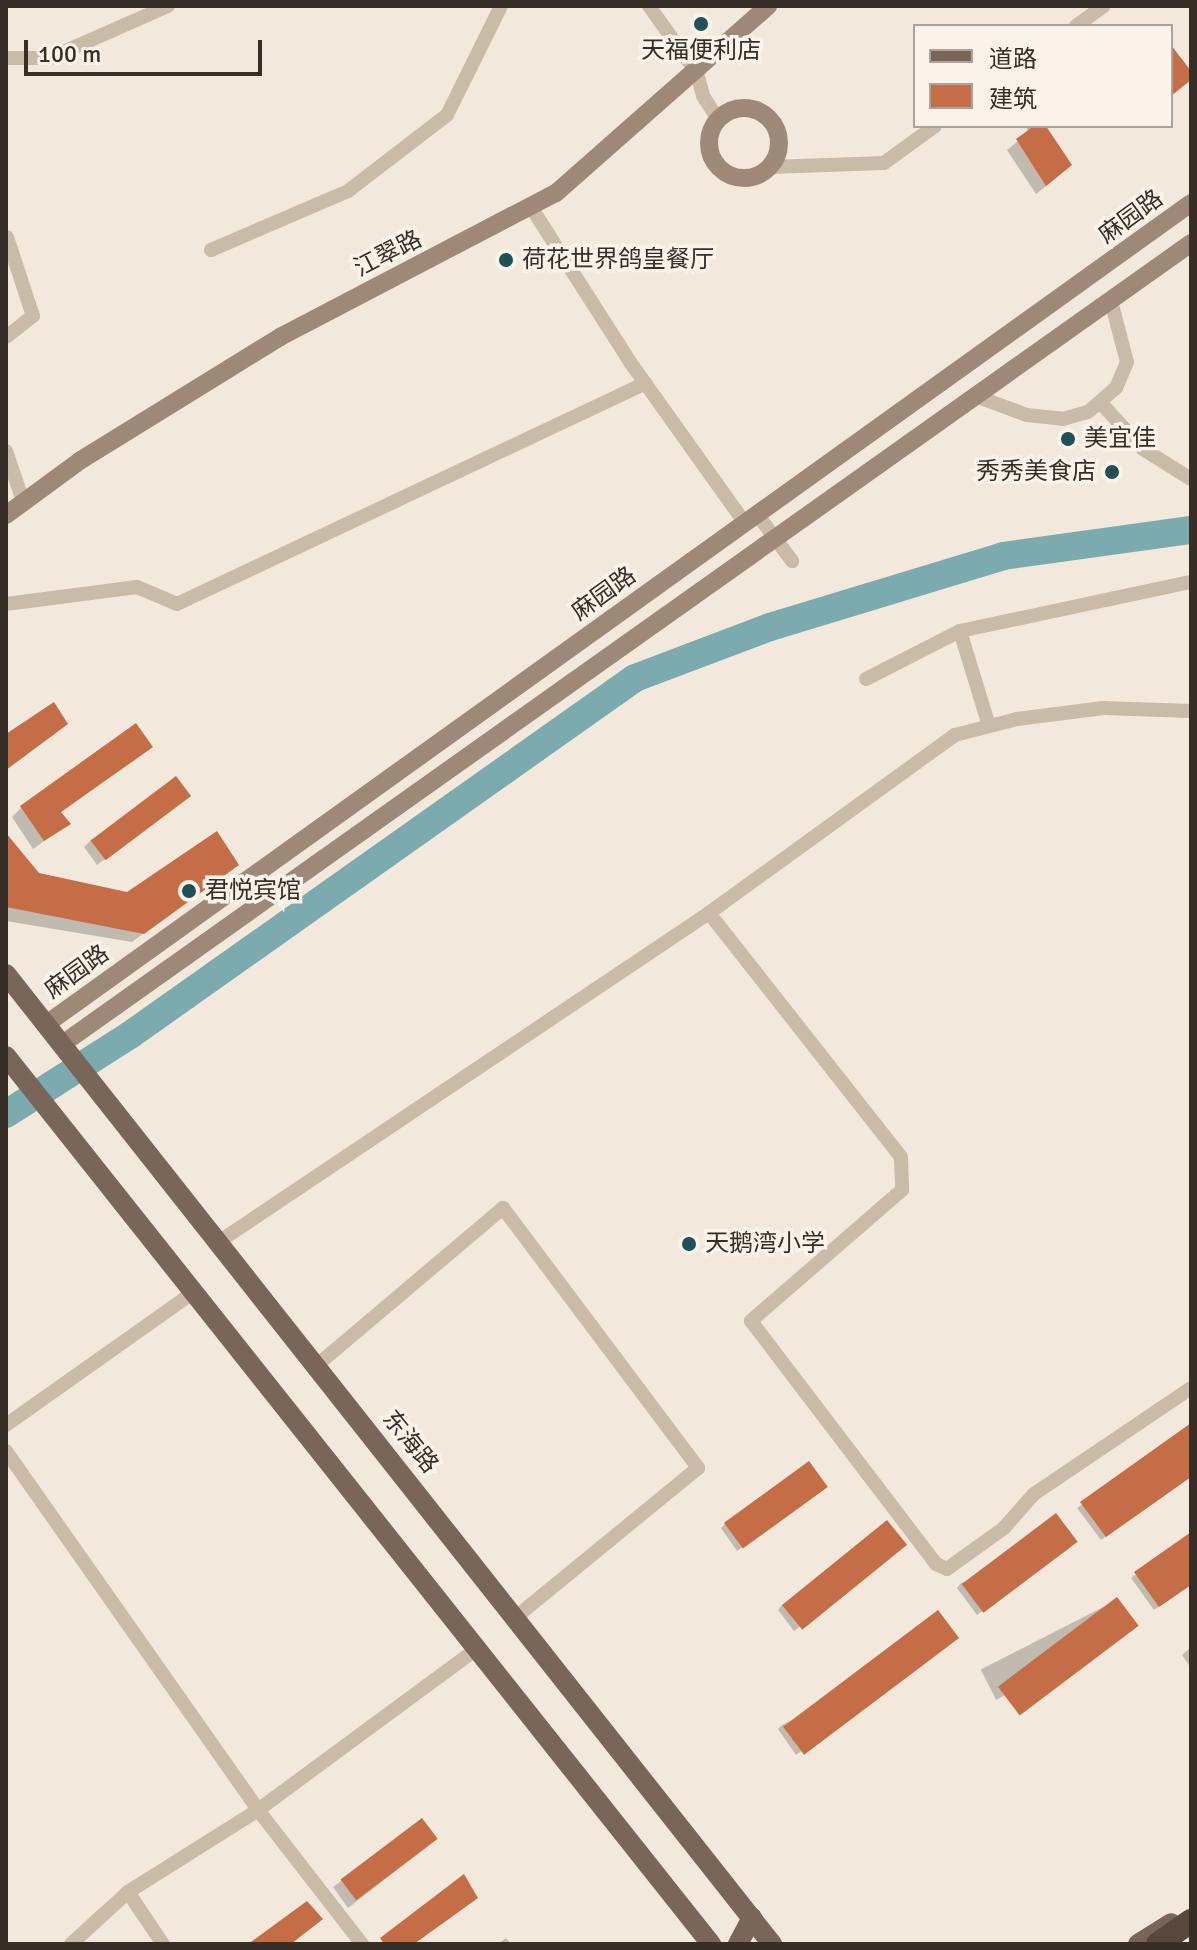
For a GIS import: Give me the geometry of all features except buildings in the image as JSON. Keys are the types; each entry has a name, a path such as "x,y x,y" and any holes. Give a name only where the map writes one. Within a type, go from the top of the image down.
{"highway":[{"path":"1158,1944 1191,1921"}],"main road":[{"name":"东海路","path":"6,974 217,1243 517,1616 772,1944"},
{"path":"6,1056 711,1944"},
{"path":"1138,1944 1191,1910"},
{"path":"738,1944 752,1918"}],"street":[{"path":"6,58 50,58 168,6"},
{"path":"211,250 348,191 447,115 501,6"},
{"path":"649,6 697,73 703,96 718,119"},
{"name":"江翠路","path":"6,515 81,460 280,337 556,193 697,73 768,6"},
{"path":"1079,24 1104,6"},
{"path":"740,108 764,113 778,133 777,157 770,167 751,178 719,169 709,150 718,119 740,108"},
{"path":"770,167 884,163 932,128"},
{"name":"麻园路","path":"45,1025 1191,203"},
{"path":"531,207 646,383 751,518 778,541 792,561"},
{"path":"6,337 33,316 7,237"},
{"path":"62,1046 778,541 1191,243"},
{"path":"978,397 1027,415 1063,419 1088,412 1116,388 1127,362 1111,301"},
{"path":"6,604 137,587 177,604 646,383"},
{"path":"1100,402 1143,449 1191,479"},
{"path":"6,451 24,504"},
{"path":"866,679 960,631 1191,582"},
{"path":"960,631 989,726"},
{"path":"217,1243 709,913 955,735 989,726 1103,708 1191,711"},
{"path":"709,913 901,1157 902,1190 751,1321 936,1564 947,1569 1004,1528 1034,1494 1191,1388"},
{"path":"316,1366 503,1208 698,1468 517,1616"},
{"path":"6,1425 194,1292"},
{"path":"6,1451 258,1810 362,1944"},
{"path":"71,1944 128,1892 258,1810 475,1650"},
{"path":"128,1892 163,1944"}],"waterway":[{"path":"6,1114 130,1035 635,678 770,627 1003,556 1191,530"}],"place":[{"name":"天福便利店","path":"701,24"},
{"name":"荷花世界鸽皇餐厅","path":"506,260"},
{"name":"美宜佳","path":"1068,439"},
{"name":"秀秀美食店","path":"1112,472"},
{"name":"君悦宾馆","path":"189,891"},
{"name":"天鹅湾小学","path":"689,1244"}]}
